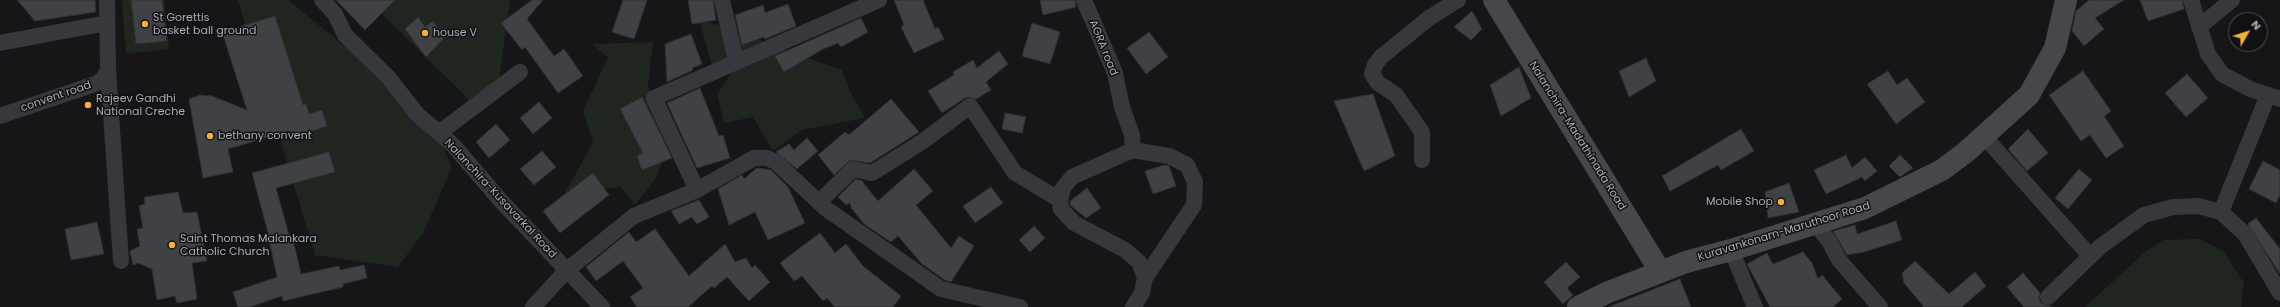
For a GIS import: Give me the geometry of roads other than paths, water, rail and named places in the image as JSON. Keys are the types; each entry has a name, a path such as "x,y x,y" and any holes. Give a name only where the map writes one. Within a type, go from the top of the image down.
{"main road":[{"name":"Nalanchira-Madathinada Road","path":"1494,0 1660,271"},
{"name":"Kuravankonam-Maruthoor Road","path":"1578,307 1660,271 1686,262 1731,250 1865,208 1942,170 1966,152 1983,135 2029,95 2055,48 2066,0"}],"street":[{"path":"107,0 108,70 121,261"},
{"name":"Nalanchira-Kusavarkal Road","path":"322,0 335,14 345,35 388,77 417,114 453,145 501,201 602,307"},
{"path":"722,0 736,61"},
{"path":"697,190 654,98 879,0"},
{"name":"AGRA road","path":"1084,0 1107,52 1132,135 1133,150"},
{"path":"1422,160 1422,132 1396,95 1378,83 1372,74 1376,64 1382,57 1429,18 1458,0"},
{"path":"2191,0 2208,54 2222,74 2250,89 2274,97 2221,212"},
{"path":"2199,27 2232,0"},
{"path":"0,44 107,23"},
{"name":"convent road","path":"0,116 95,84 103,79 108,70"},
{"path":"439,133 520,72"},
{"path":"819,202 853,169 872,172 922,142 970,106 1015,173 1060,200"},
{"path":"1983,135 2090,256"},
{"path":"1133,307 1142,293 1146,278 1194,205 1195,182 1187,165 1169,156 1133,150 1072,177 1063,188 1060,200 1062,210 1074,223 1125,250 1139,262 1146,278"},
{"path":"533,307 567,270 634,216 697,190 754,158 767,158 776,162 819,202 941,289 1020,307"},
{"path":"2048,297 2100,246 2144,215 2173,207 2198,206 2221,212 2245,234 2278,285"},
{"path":"1814,223 1829,241 1839,260 1880,307"},
{"path":"1731,250 1755,307"}],"place":[{"name":"St Gorettis basket ball ground","path":"145,24"},
{"name":"house V","path":"425,33"},
{"name":"Rajeev Gandhi National Creche","path":"88,105"},
{"name":"bethany convent","path":"210,136"},
{"name":"Mobile Shop","path":"1781,202"},
{"name":"Saint Thomas Malankara Catholic Church","path":"172,245"}]}
